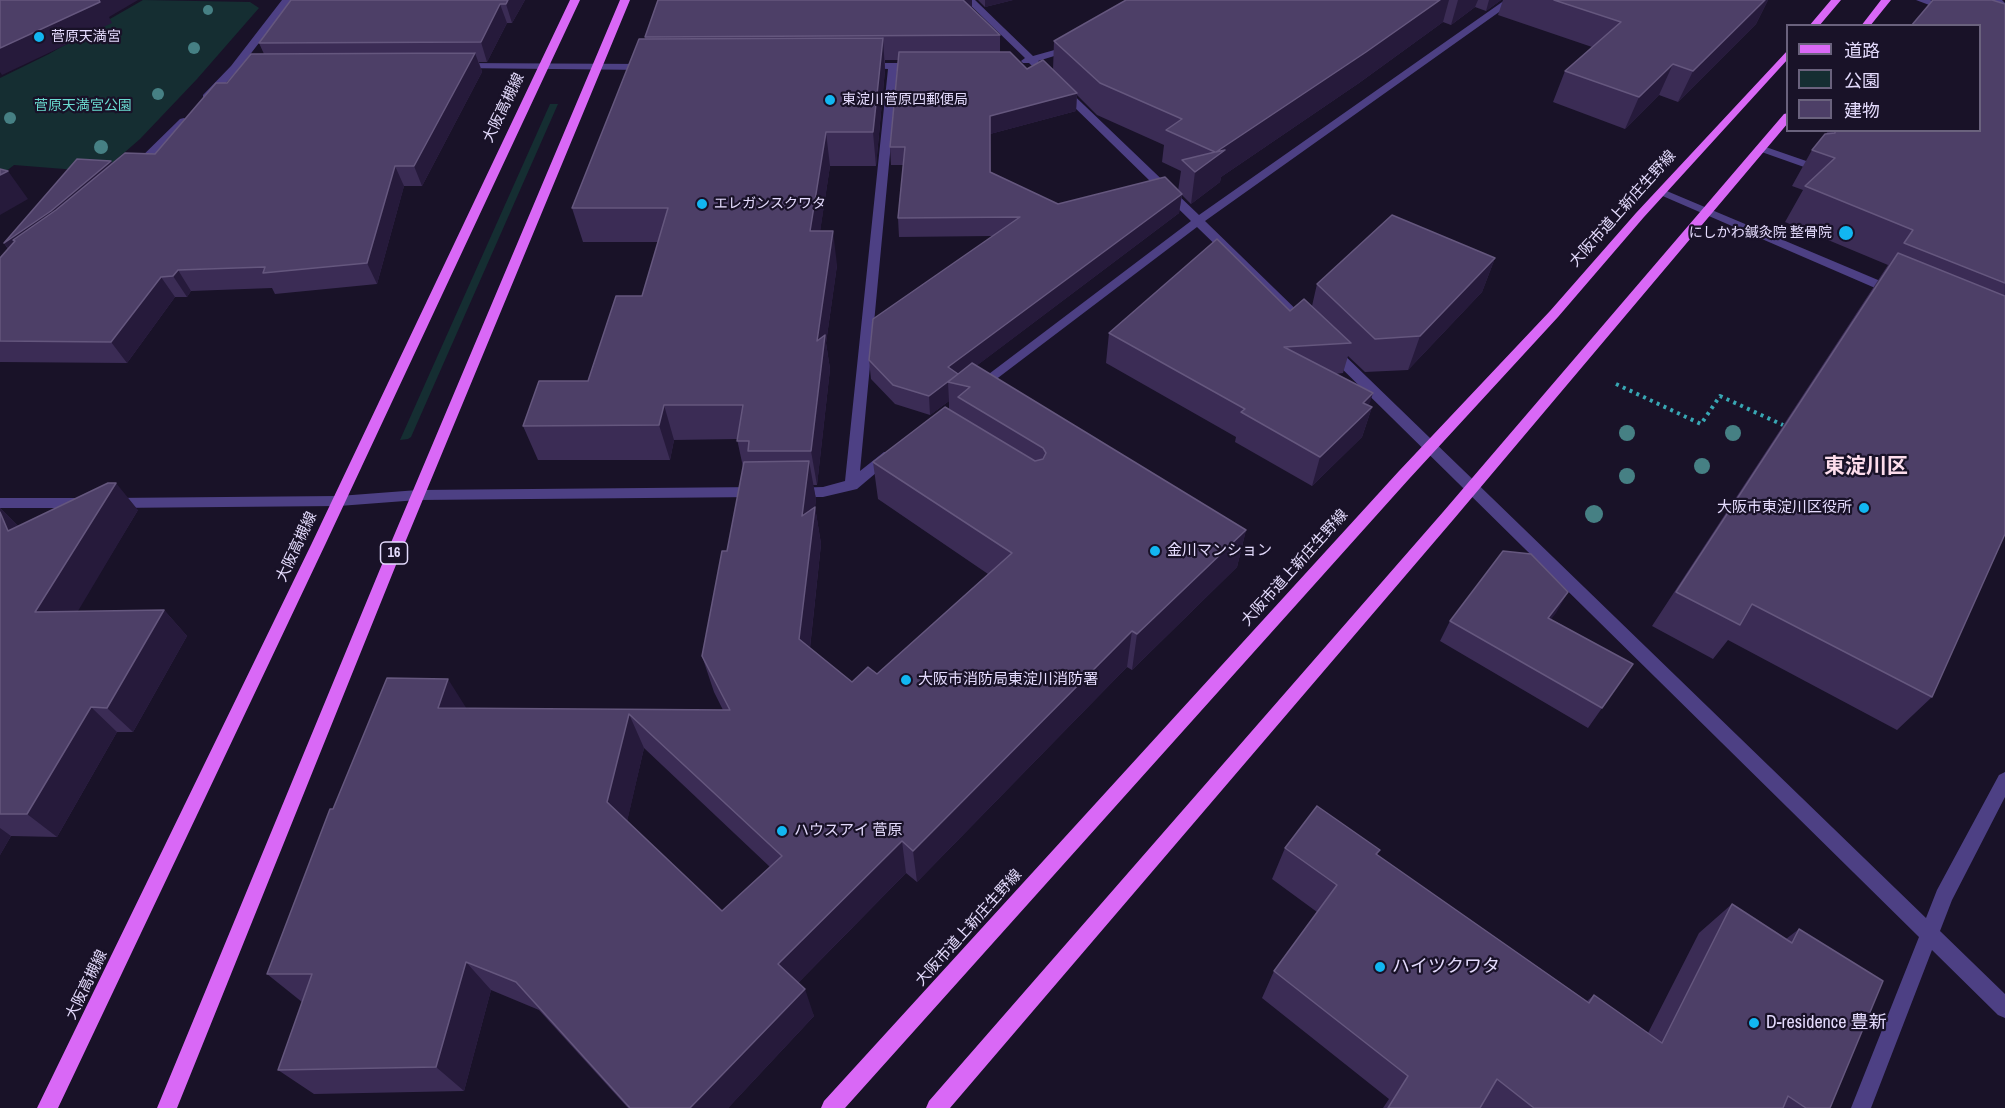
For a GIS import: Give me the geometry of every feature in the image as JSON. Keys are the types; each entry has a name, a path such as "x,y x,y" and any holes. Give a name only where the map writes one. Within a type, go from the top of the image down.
{"main road":[{"name":"大阪高槻線","path":"47,1108 339,501 575,0"},
{"name":"16","path":"167,1108 418,495 625,0"},
{"path":"1815,24 1836,0"},
{"path":"1867,24 1886,0"},
{"name":"大阪市道上新庄生野線","path":"831,1108 1554,314 1786,55"},
{"path":"936,1108 1786,118"}],"street":[{"path":"202,102 234,68 287,0"},
{"path":"970,0 2005,1008"},
{"path":"967,397 1199,221 1511,0"},
{"path":"1921,0 1954,11"},
{"path":"1997,0 2005,9"},
{"path":"1012,65 1061,51 1081,39"},
{"path":"445,66 660,68"},
{"path":"852,485 893,66"},
{"path":"855,67 928,66"},
{"path":"234,68 269,67"},
{"path":"127,175 162,146 194,111"},
{"path":"1760,148 1808,165"},
{"path":"1662,192 1907,297"},
{"path":"0,503 339,501 418,495 823,492 852,485 904,445"},
{"path":"1861,1108 1944,896 2005,780"}],"path":[{"path":"1616,384 1701,424 1720,396 1784,424"}],"green space":[{"name":"菅原天満宮公園","path":"143,0 250,2 259,8 197,79 140,139 102,172 14,165 0,176 0,78 49,54"},
{"path":"550,104 558,104 411,437 400,440"}],"building":[{"path":"0,0 99,0 100,2 0,48"},
{"path":"291,0 508,0 506,4 500,4 481,42 259,43"},
{"path":"658,0 963,0 1000,35 645,37"},
{"path":"1126,0 1440,0 1216,152 1225,150 1195,172 1182,160 1215,152 1166,130 1182,119 1100,83 1054,41"},
{"path":"1554,0 1765,0 1693,71 1673,64 1639,97 1565,71 1621,22"},
{"path":"1933,0 1992,0 2005,4 2005,283 1904,243 1913,230 1805,186 1835,158 1812,150 1825,134 1835,132 1981,132 1981,24 1913,24"},
{"path":"883,38 873,132 826,132 810,231 833,231 817,341 825,335 811,451 748,451 749,441 737,441 743,405 664,405 659,425 523,426 539,381 588,381 616,296 642,296 668,208 572,208 639,39"},
{"path":"899,52 1010,52 1027,69 1043,60 1077,93 990,116 990,172 1058,204 1165,177 1182,194 948,367 958,374 929,396 893,385 869,360 873,319 1020,217 898,218 905,147 890,147"},
{"path":"475,53 414,166 395,166 367,263 263,273 265,267 178,270 173,276 161,277 111,342 0,341 0,258 15,241 13,240 56,210 125,153 155,154 216,83 227,83 251,54"},
{"path":"77,159 111,161 51,211 4,243"},
{"path":"0,169 8,171 0,175"},
{"path":"1392,215 1495,258 1420,336 1375,339 1317,284"},
{"path":"1217,239 1290,311 1304,299 1351,343 1284,347 1373,393 1363,403 1372,407 1320,457 1241,412 1245,409 1109,333"},
{"name":"大阪市東淀川区役所","path":"1898,253 2005,296 2005,534 1932,697 1752,604 1740,625 1676,592"},
{"path":"972,363 1246,530 1137,634 1132,631 913,851 902,841 778,964 805,989 690,1108 630,1108 516,982 466,962 436,1067 278,1070 312,974 267,974 330,809 333,809 387,678 448,679 438,708 730,710 702,656 722,551 727,551 744,462 809,461 802,516 815,507 799,639 852,682 868,667 877,674 1012,553 873,462 945,407 1035,461 1043,459 1046,453 1043,448 958,397 970,387 948,382","holes":["629,714 782,856 722,911 607,802"]},
{"path":"108,483 116,483 35,612 164,610 107,708 91,707 27,814 0,814 0,512 8,531"},
{"path":"1503,551 1531,554 1568,592 1548,618 1633,664 1602,708 1450,621"},
{"path":"1317,806 1380,850 1376,854 1589,1003 1594,995 1662,1043 1732,904 1792,943 1799,929 1883,981 1830,1108 1806,1108 1788,1096 1783,1108 1534,1108 1497,1079 1480,1108 1388,1108 1408,1076 1274,971 1337,885 1285,848"}],"place":[{"name":"菅原天満宮","path":"39,37"},
{"name":"東淀川菅原四郵便局","path":"830,100"},
{"name":"エレガンスクワタ","path":"702,204"},
{"name":"にしかわ鍼灸院 整骨院","path":"1846,233"},
{"name":"大阪市東淀川区役所","path":"1864,508"},
{"name":"金川マンション","path":"1155,551"},
{"name":"大阪市消防局東淀川消防署","path":"906,680"},
{"name":"ハウスアイ 菅原","path":"782,831"},
{"name":"ハイツクワタ","path":"1380,967"},
{"name":"D-residence 豊新","path":"1754,1023"}],"district":[{"name":"東淀川区","path":"1866,467"}]}
